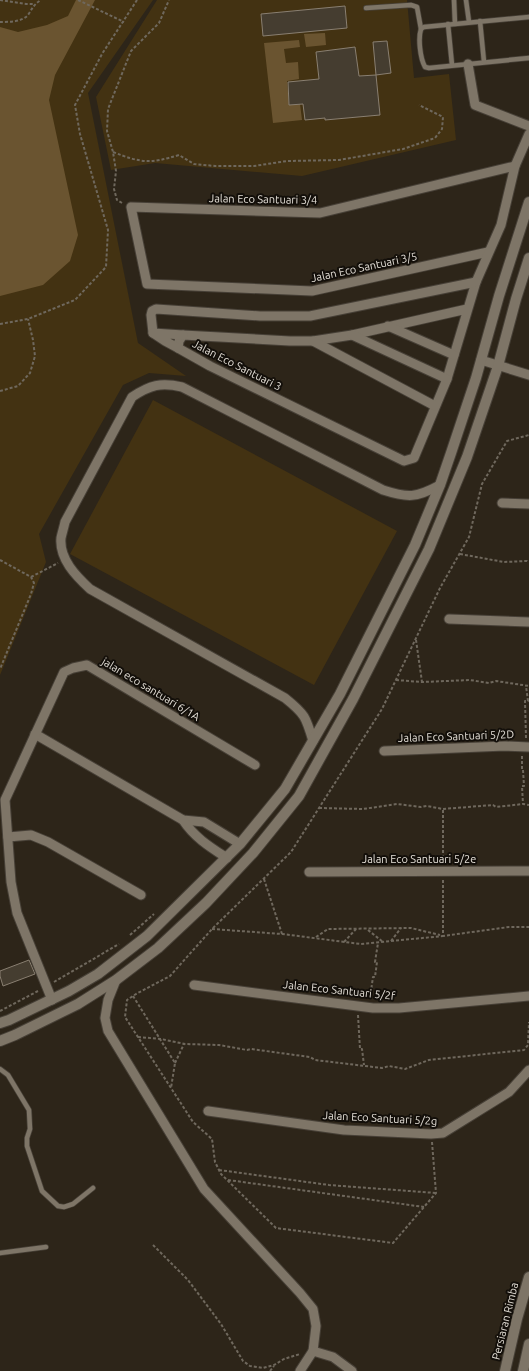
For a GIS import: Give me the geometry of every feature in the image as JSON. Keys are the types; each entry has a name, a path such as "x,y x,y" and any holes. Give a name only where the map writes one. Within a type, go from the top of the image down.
{"street":[{"path":"468,64 474,106 529,126"},
{"name":"Jalan Eco Santuari 3","path":"467,309 352,335 313,341 183,335 179,341 178,348 210,366 404,461 414,458 447,379 476,282 501,225 515,166 529,134"},
{"name":"Jalan Eco Santuari 3/4","path":"130,208 320,213 515,166"},
{"path":"0,1023 52,1000 98,974 147,936 227,858 285,789 340,694 412,552 440,485 481,360 529,202"},
{"name":"Jalan Eco Santuari 3/5","path":"130,208 147,284 312,291 488,252"},
{"path":"0,1041 78,1004 116,980 158,948 206,904 253,853 299,796 353,699 429,549 467,457 498,366 529,258"},
{"path":"178,348 164,341 153,333 152,311 156,309 260,316 310,316 476,282"},
{"path":"388,326 454,355"},
{"path":"153,333 183,335"},
{"path":"352,335 447,379"},
{"path":"313,341 435,406"},
{"path":"481,360 529,375"},
{"path":"313,741 307,720 299,709 285,698 90,589 70,569 63,554 61,538 66,522 132,397 145,388 168,384 182,387 383,490 397,495 413,496 426,492 440,485"},
{"path":"502,503 529,504"},
{"path":"449,619 529,622"},
{"name":"jalan eco santuari 6/1A","path":"52,1000 18,915 11,882 5,800 64,672 73,668 87,665 255,765"},
{"path":"35,734 183,820 204,822 240,844"},
{"name":"Jalan Eco Santuari 5/2D","path":"384,751 505,746 529,747"},
{"path":"183,820 198,838 227,858"},
{"path":"8,837 31,835 48,842 141,895"},
{"name":"Jalan Eco Santuari 5/2e","path":"308,872 529,871"},
{"path":"116,980 108,1000 104,1018 108,1031 204,1189 313,1309 316,1326 313,1351 300,1371"},
{"name":"Jalan Eco Santuari 5/2f","path":"194,985 373,1008 399,1008 529,996"},
{"name":"Jalan Eco Santuari 5/2g","path":"208,1111 344,1130 431,1134 443,1133 509,1092 529,1070"},
{"name":"Persiaran Rimba","path":"505,1371 517,1319 529,1277"},
{"path":"523,1371 529,1344"},
{"path":"313,1351 333,1357 352,1371"}],"lane":[{"path":"454,0 455,24"},
{"path":"466,0 468,22"},
{"path":"366,8 411,5 417,7 421,29 422,62 425,67 429,68 529,58"},
{"path":"421,29 424,27 448,24 529,17"},
{"path":"480,21 484,62"},
{"path":"448,24 452,65"},
{"path":"0,1069 8,1075 29,1110 30,1129 27,1138 27,1146 42,1190 58,1206 64,1207 73,1204 93,1188"},
{"path":"0,1253 46,1247"}],"path":[{"path":"0,0 34,4"},
{"path":"0,22 14,22 27,16 34,4 40,0"},
{"path":"78,0 124,22"},
{"path":"0,324 28,319 76,300 106,267 108,230 80,134 75,105 102,54 137,0"},
{"path":"130,208 117,200 114,189 116,171 113,152 107,131 108,109 132,52 159,23 169,0"},
{"path":"113,152 143,162 159,161 179,155 194,164 216,166 254,166 287,161 339,160 403,149 435,138 442,128 443,117 419,105"},
{"path":"0,390 18,386 30,373 35,356 28,319"},
{"path":"436,1139 431,1140 436,1193 393,1243 276,1228 221,1174 215,1162 212,1139 193,1122 125,1017 127,1000 170,976 212,929 291,852 382,709 440,588 469,537 482,484 507,441 529,436"},
{"path":"460,554 504,562 529,562"},
{"path":"31,577 66,558"},
{"path":"0,560 31,577 34,583 32,594 0,669"},
{"path":"415,639 422,682"},
{"path":"396,680 422,682 470,680 489,682 496,681 529,686"},
{"path":"319,808 363,809 397,804 443,808 493,804 496,807 523,804 529,805"},
{"path":"443,808 443,936"},
{"path":"264,879 282,934"},
{"path":"129,936 158,910"},
{"path":"212,929 282,934 361,944 443,936 509,927 529,927"},
{"path":"391,941 401,928"},
{"path":"315,938 328,929 411,928 443,936"},
{"path":"344,942 356,929"},
{"path":"367,929 384,942"},
{"path":"0,1011 46,987 123,942"},
{"path":"133,996 175,1063"},
{"path":"138,1037 161,1039 185,1044 219,1045 247,1050 251,1049 310,1057 315,1060 382,1068 389,1066 405,1069 429,1060 524,1050 528,1045 529,1022"},
{"path":"171,1088 175,1063 185,1044"},
{"path":"219,1170 329,1185 436,1193"},
{"path":"227,1180 424,1207"},
{"path":"153,1244 188,1280 221,1324 243,1361 250,1366 263,1368 313,1351"},
{"path":"270,1371 274,1365"}],"shaded area":[{"path":"0,0 153,0 88,93 138,343 186,376 149,373 123,385 39,534 46,562 0,675"},
{"path":"76,0 95,0 55,75 49,100 78,235 70,261 43,285 0,296 0,27 18,32 47,25 68,16"},
{"path":"157,0 407,0 414,78 449,74 456,140 302,176 155,163 111,170 96,97"},
{"path":"325,33 326,45 306,47 304,34"},
{"path":"299,40 300,47 284,49 286,63 298,62 299,79 287,81 289,105 300,104 302,120 273,123 264,43"},
{"path":"153,400 397,531 314,685 70,554"}],"building":[{"path":"345,6 347,28 263,36 261,14"},
{"path":"387,41 391,73 376,75 373,42"},
{"path":"355,47 359,76 376,75 380,115 325,120 325,118 305,120 303,104 289,105 288,82 319,79 316,52"},
{"path":"29,960 35,974 3,986 0,971"}]}
